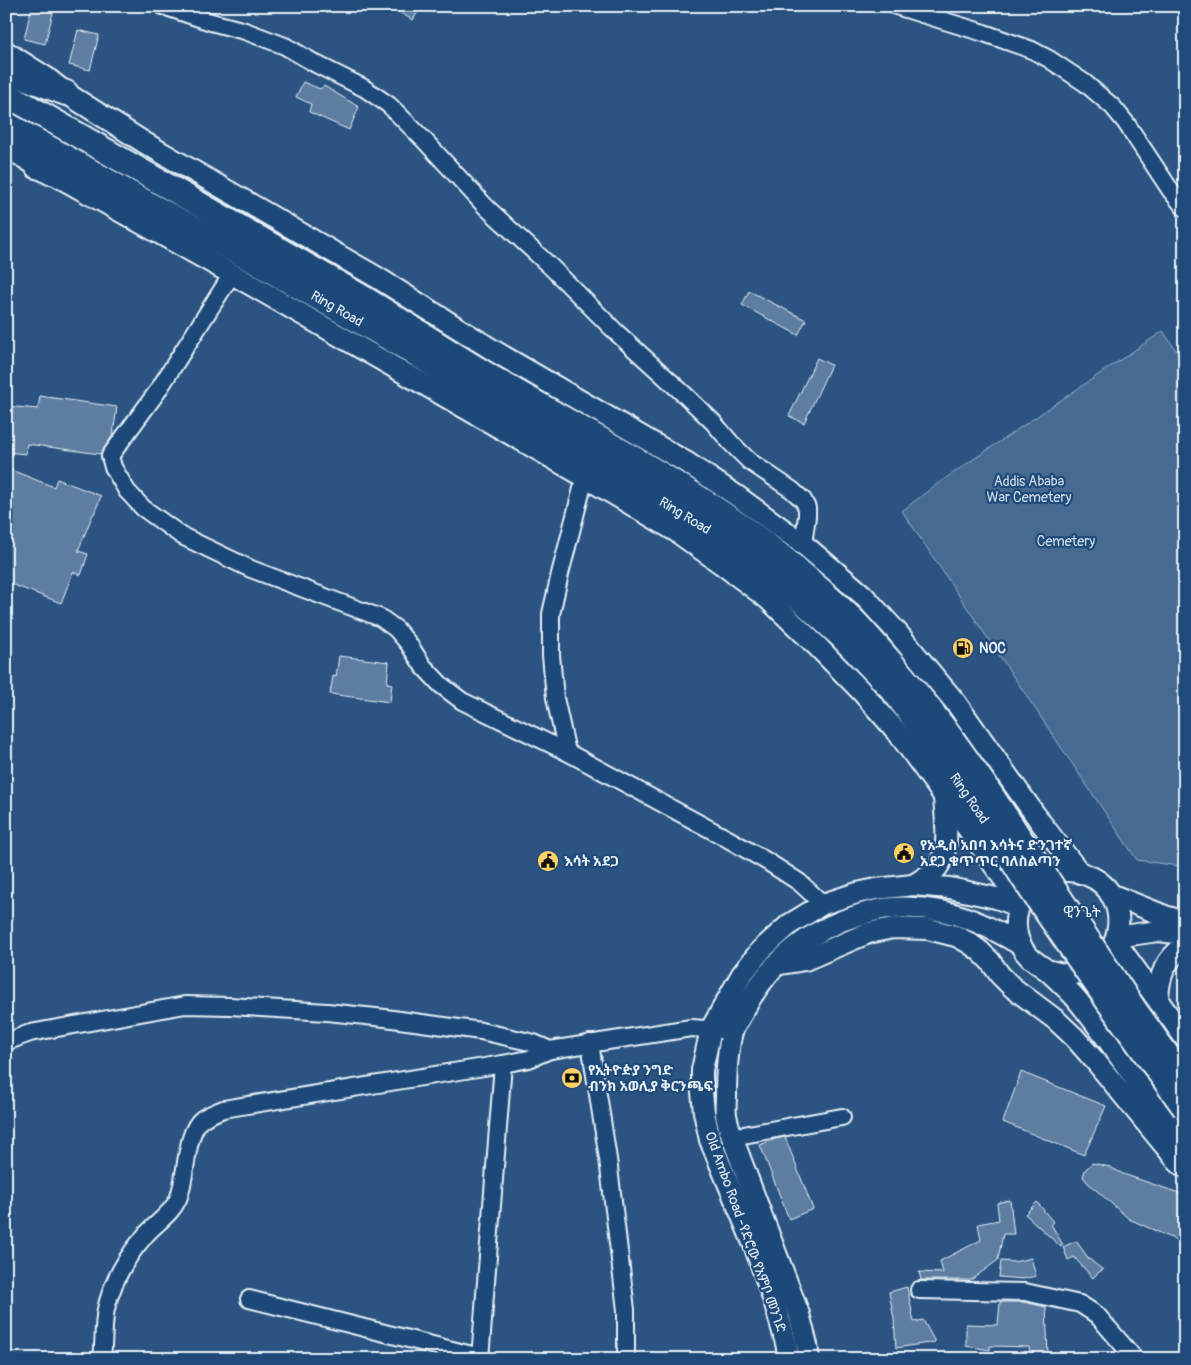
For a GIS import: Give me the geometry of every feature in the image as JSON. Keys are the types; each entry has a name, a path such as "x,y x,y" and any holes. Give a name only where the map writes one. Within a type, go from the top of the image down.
{"highway":[{"path":"6,70 66,93"},
{"name":"Ring Road","path":"6,94 361,297 485,374 655,471 753,535 794,567 854,621 914,690 987,789 1134,1009 1185,1080"},
{"name":"Ring Road","path":"6,124 256,262 410,350 480,394 588,456 722,538 807,605 839,634 893,690 920,725 1110,1004 1185,1108"},
{"path":"6,144 50,172"}],"main road":[{"path":"6,52 145,144 378,278 496,352 689,464 804,544 863,595 902,638 956,703 1041,823 1079,872"},
{"path":"6,157 21,164 50,172 232,274 678,532 768,599 861,691 898,733 1020,904"},
{"path":"913,885 933,872 944,854 946,843 944,797"},
{"path":"1047,970 1070,974 1092,968 1110,952 1116,939 1119,926 1118,914 1110,894 1097,880 1079,872 1056,872 1044,876 1026,892 1016,919 1021,945 1032,960 1047,970 1090,1015 1160,1113 1185,1142"},
{"name":"Old Ambo Road -የድሮው የአምቦ መንገድ","path":"789,1359 769,1287 754,1245 710,1140 704,1112 702,1070 711,1029 742,974 761,950 790,924 823,904 857,893 913,885 950,888 1020,904"},
{"path":"1110,894 1185,922"},
{"name":"Old Ambo Road -የድሮው የአምቦ መንገድ","path":"809,1359 799,1314 732,1137 726,1115 726,1077 733,1030 752,997 775,965 802,941 844,919 890,908 942,911 984,926 1021,945"},
{"path":"775,965 805,960 868,933 893,928 928,929 956,936 980,950 1012,988 1056,1020 1074,1037 1166,1148 1185,1167"},
{"path":"1116,939 1158,931 1185,934"},
{"path":"1116,939 1185,1038"},
{"path":"1158,999 1158,987 1163,970 1170,959 1185,945"}],"street":[{"path":"163,6 245,31 285,46 364,88 384,101 424,140 486,207 577,291 618,333 692,402 749,461 785,484 803,500 807,516 804,544"},
{"path":"896,6 1032,50 1085,83 1113,107 1171,191 1185,208"},
{"path":"232,274 157,392 110,456 113,467 127,491 143,508 182,536 251,569 381,618 396,629 423,666 441,685 462,701 567,752 728,839 799,882 823,904"},
{"path":"567,752 556,698 550,655 552,614 560,574 585,477"},
{"path":"6,1042 30,1033 185,1004 271,1008 385,1018 481,1031 534,1043 550,1050"},
{"path":"102,1359 106,1310 117,1277 137,1244 152,1227 172,1210 179,1197 193,1130 202,1119 223,1109 503,1064 529,1059 550,1050 590,1043 691,1028 733,1030"},
{"path":"590,1043 608,1159 626,1310 626,1359"},
{"path":"249,1300 480,1358 503,1064"},
{"path":"732,1137 842,1117"},
{"path":"919,1290 1025,1292 1080,1304 1097,1315 1135,1359"}],"green space":[{"name":"Cemetery","path":"1163,331 1185,364 1185,867 1137,860 902,511 937,484"}],"building":[{"path":"32,6 45,6 54,9 45,44 24,39"},
{"path":"388,6 421,6 413,20"},
{"path":"78,30 99,35 90,70 69,65"},
{"path":"303,82 320,89 324,86 359,107 349,130 309,112 311,104 296,97"},
{"path":"749,291 806,320 798,335 742,305"},
{"path":"817,358 831,365 804,423 789,416"},
{"path":"40,396 117,407 113,435 100,454 27,444 26,454 6,452 6,406 38,409"},
{"path":"6,468 54,487 57,479 101,496 78,551 88,554 81,575 73,572 61,603 6,582"},
{"path":"339,656 389,662 387,683 392,684 390,702 330,694 333,676 336,677"},
{"path":"1021,1072 1106,1106 1084,1155 1003,1122"},
{"path":"785,1137 813,1209 789,1219 760,1145"},
{"path":"1092,1163 1110,1167 1123,1174 1185,1195 1185,1244 1129,1219 1083,1177 1085,1170"},
{"path":"1010,1200 1014,1234 1003,1234 998,1260 971,1280 921,1280 919,1272 943,1273 940,1261 981,1240 978,1224 999,1220 997,1203"},
{"path":"1037,1202 1053,1222 1051,1224 1063,1245 1061,1247 1025,1214"},
{"path":"1076,1241 1089,1259 1103,1270 1093,1278 1074,1257 1068,1260 1063,1247"},
{"path":"1031,1258 1036,1276 1023,1279 999,1277 1001,1261 1014,1262"},
{"path":"907,1287 914,1322 923,1320 935,1342 896,1348 894,1319 889,1292"},
{"path":"1000,1302 1024,1302 1046,1307 1048,1356 1030,1357 1029,1347 990,1346 990,1350 966,1346 966,1324 998,1325"}],"place":[{"name":"NOC","path":"963,648"},
{"name":"የአዲስ አበባ እሳትና ድንገተኛ አደጋ ቁጥጥር ባለስልጣን","path":"904,853"},
{"name":"እሳት አደጋ","path":"548,861"},
{"name":"የኢትዮዽያ ንግድ ብንክ አወሊያ ቅርንጫፍ","path":"572,1078"}],"district":[{"name":"ዊንጌት","path":"1082,912"}],"park label":[{"name":"Addis Ababa War Cemetery","path":"1029,490"}]}
